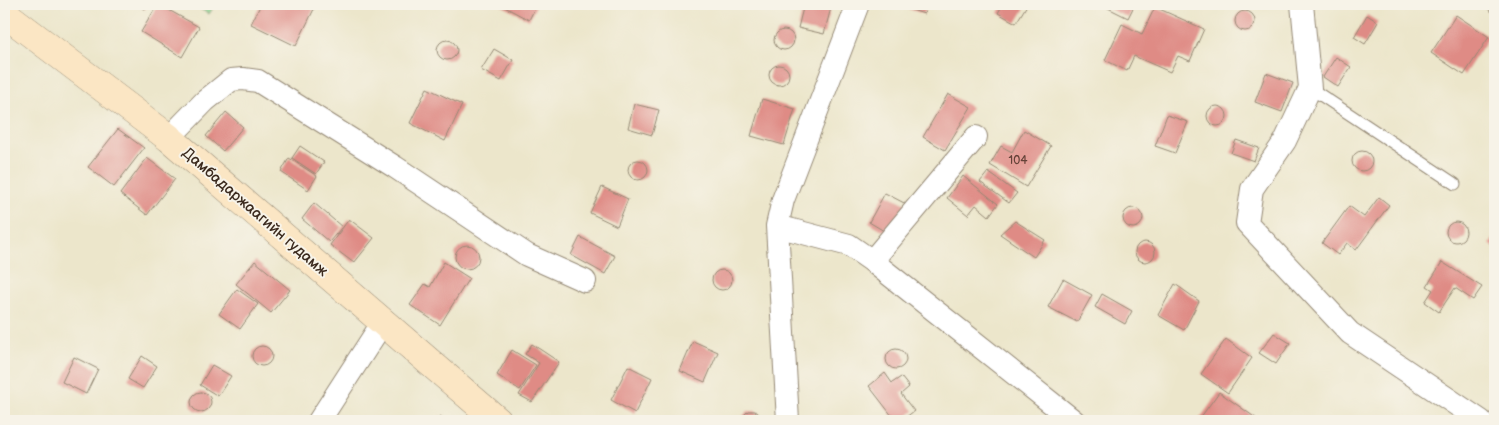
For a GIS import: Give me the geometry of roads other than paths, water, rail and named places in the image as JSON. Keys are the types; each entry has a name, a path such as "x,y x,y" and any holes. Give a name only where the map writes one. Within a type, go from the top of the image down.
{"main road":[{"name":"Дамбадаржаагийн гудамж","path":"4,13 169,138 498,421"}],"street":[{"path":"788,421 777,226 783,200 858,4"},
{"path":"1302,4 1310,88 1285,141 1252,189 1247,223 1350,334 1481,421"},
{"path":"169,138 205,101 231,80 258,81 395,167 527,255 585,281"},
{"path":"872,262 976,137"},
{"path":"777,226 849,245 1074,421"},
{"path":"319,421 383,322"}],"lane":[{"path":"1310,88 1455,184"}]}
